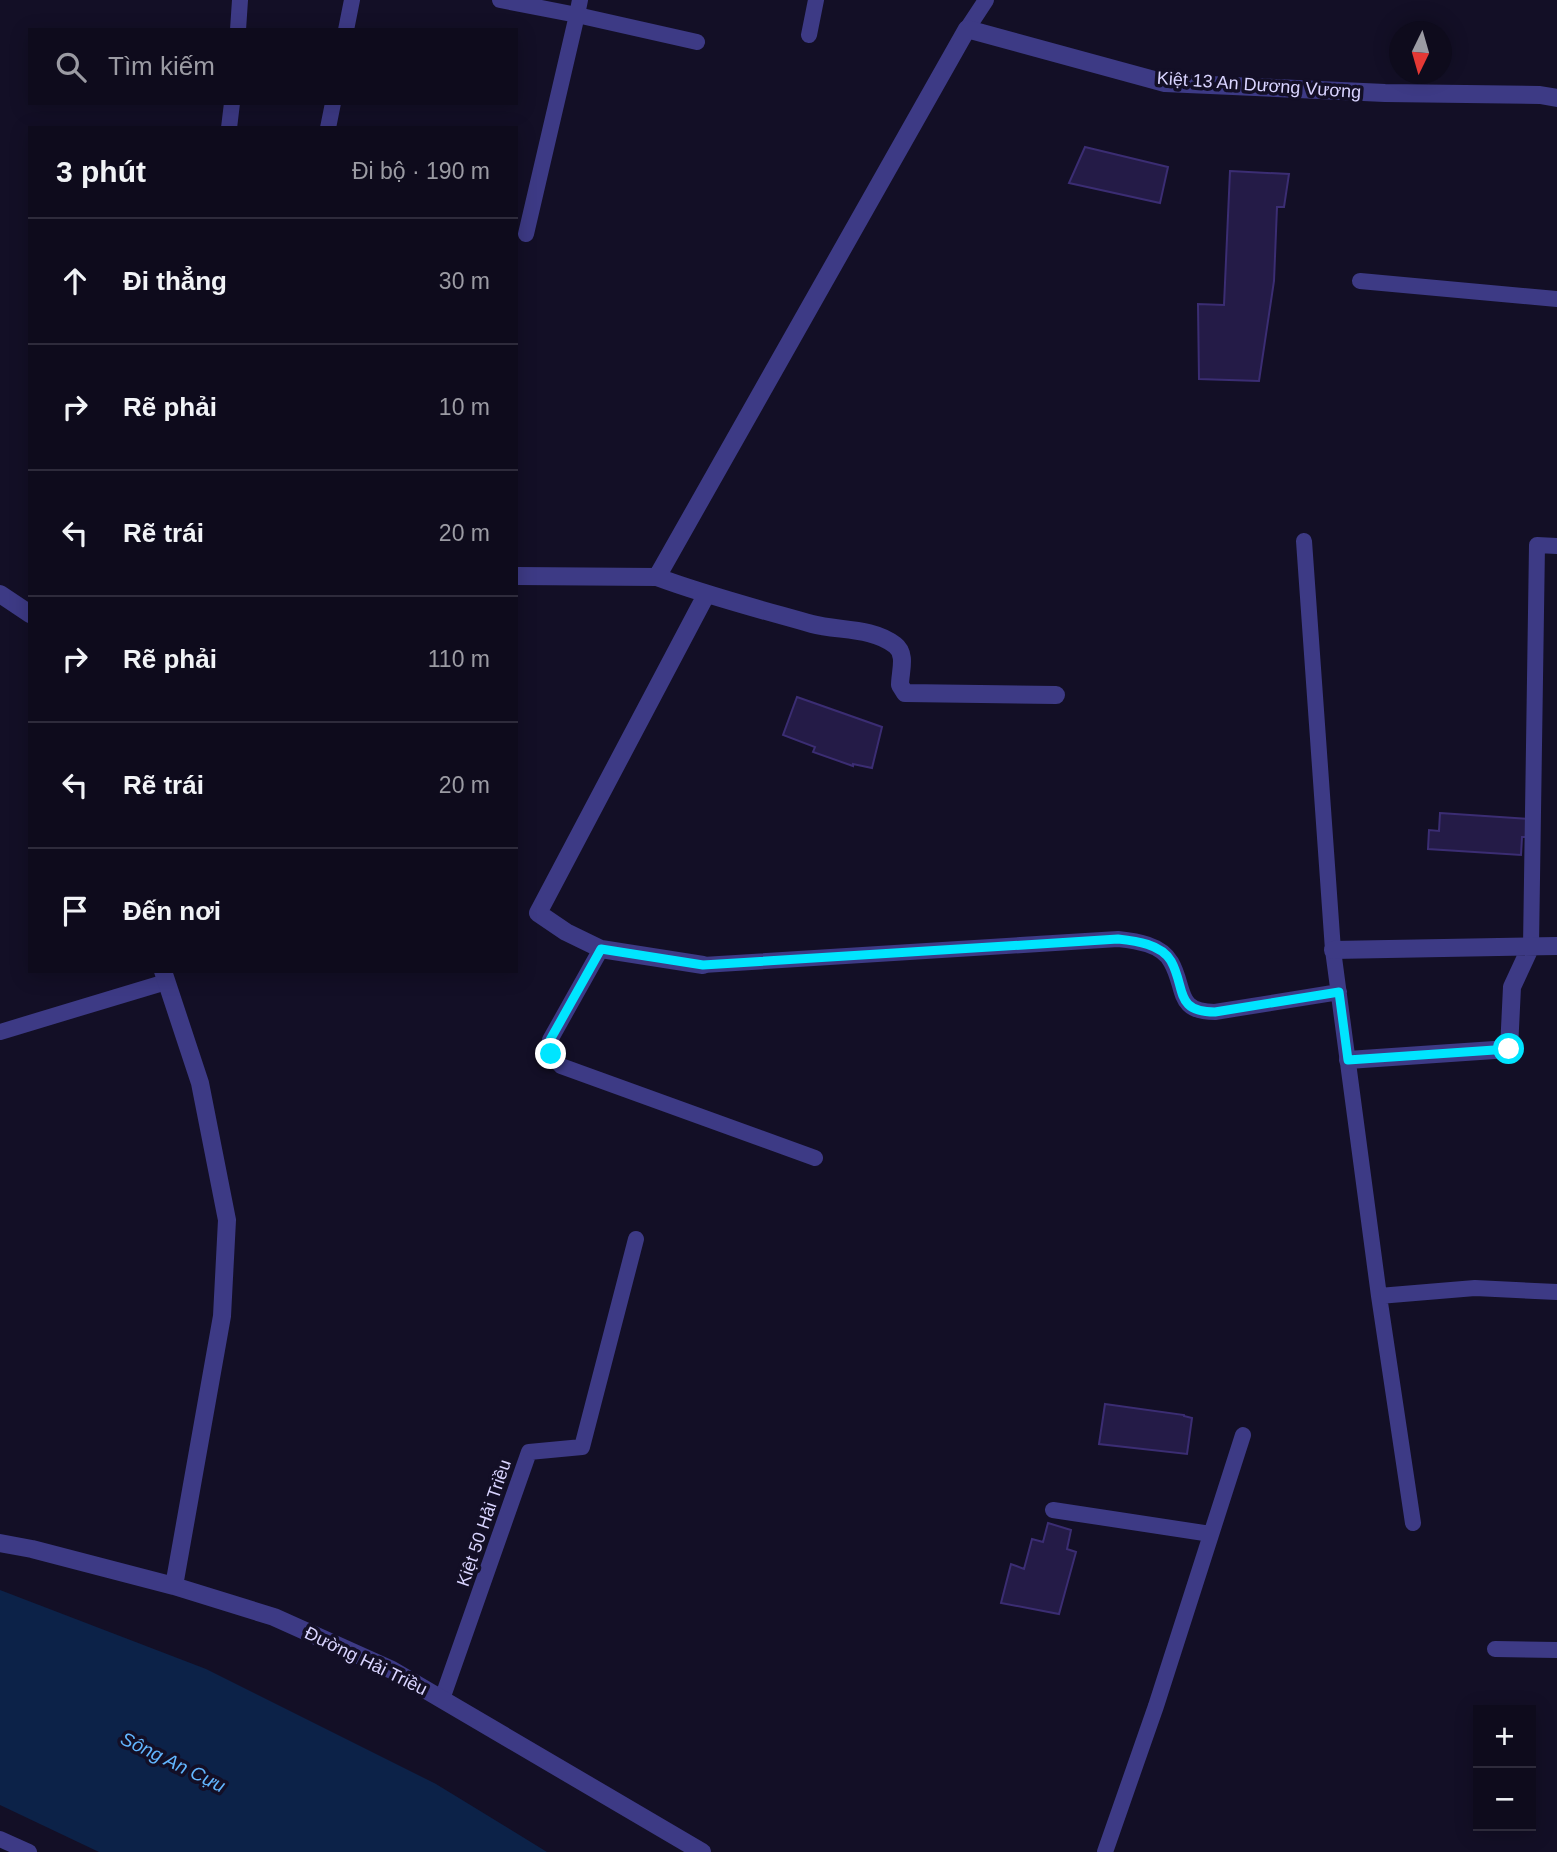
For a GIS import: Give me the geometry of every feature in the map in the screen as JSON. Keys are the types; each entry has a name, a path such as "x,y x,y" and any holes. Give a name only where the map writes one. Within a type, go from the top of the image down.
{"street":[{"name":"Kiệt 13 An Dương Vương","path":"967,29 1165,83 1385,93 1539,95 1557,98"},
{"path":"657,577 967,29"},
{"path":"518,576 657,577 706,595 812,624 872,635 889,641 902,655 900,685 905,693 1056,695"},
{"path":"0,594 28,613"},
{"path":"703,965 601,949 566,932 538,913 706,595"},
{"path":"1348,1060 1509,1049 1512,987 1531,946"},
{"path":"1334,950 1557,946"},
{"path":"165,977 200,1083 228,1220 222,1316 174,1586"},
{"name":"Đường Hải Triều","path":"0,1543 174,1586 274,1618 392,1670 702,1852"}],"lane":[{"path":"238,28 240,0"},
{"path":"346,28 352,0"},
{"path":"500,0 579,8 697,42"},
{"path":"809,35 817,0"},
{"path":"967,29 986,0"},
{"path":"526,234 579,8"},
{"path":"229,126 232,105"},
{"path":"328,126 333,105"},
{"path":"1360,281 1557,299"},
{"path":"1304,541 1334,950 1379,1296 1413,1522"},
{"path":"1531,946 1537,545 1557,546"},
{"path":"703,965 1118,939 1140,941 1157,949 1170,960 1184,999 1191,1008 1201,1012 1339,992"},
{"path":"601,949 550,1040 551,1054 561,1066 815,1158"},
{"path":"0,1032 165,977"},
{"name":"Kiệt 50 Hải Triều","path":"442,1699 529,1452 582,1447 636,1240"},
{"path":"1379,1296 1475,1288 1557,1292"},
{"path":"1105,1852 1156,1706 1243,1435"},
{"path":"1053,1510 1211,1534"},
{"path":"1495,1648 1557,1650"},
{"path":"0,1839 29,1852"}],"water":[{"name":"Sông An Cựu","path":"0,1590 206,1669 436,1784 547,1852 99,1852 0,1805"}],"building":[{"path":"1085,147 1168,167 1160,203 1069,183"},
{"path":"1230,171 1289,174 1284,207 1277,207 1274,281 1259,381 1199,379 1198,304 1224,305"},
{"path":"797,697 882,727 872,768 853,766 813,752 815,747 783,735"},
{"path":"1440,813 1531,819 1530,837 1522,837 1521,855 1428,849 1429,830 1439,831"},
{"path":"1105,1404 1192,1418 1187,1454 1099,1444"},
{"path":"1048,1523 1071,1530 1067,1549 1076,1552 1059,1614 1001,1603 1011,1564 1024,1569 1032,1539 1043,1542"}],"route":[{"path":"551,1054 550,1040 601,949 703,965 1118,939 1140,941 1157,949 1170,960 1184,999 1191,1008 1201,1012 1339,992 1348,1060 1509,1049"}]}
